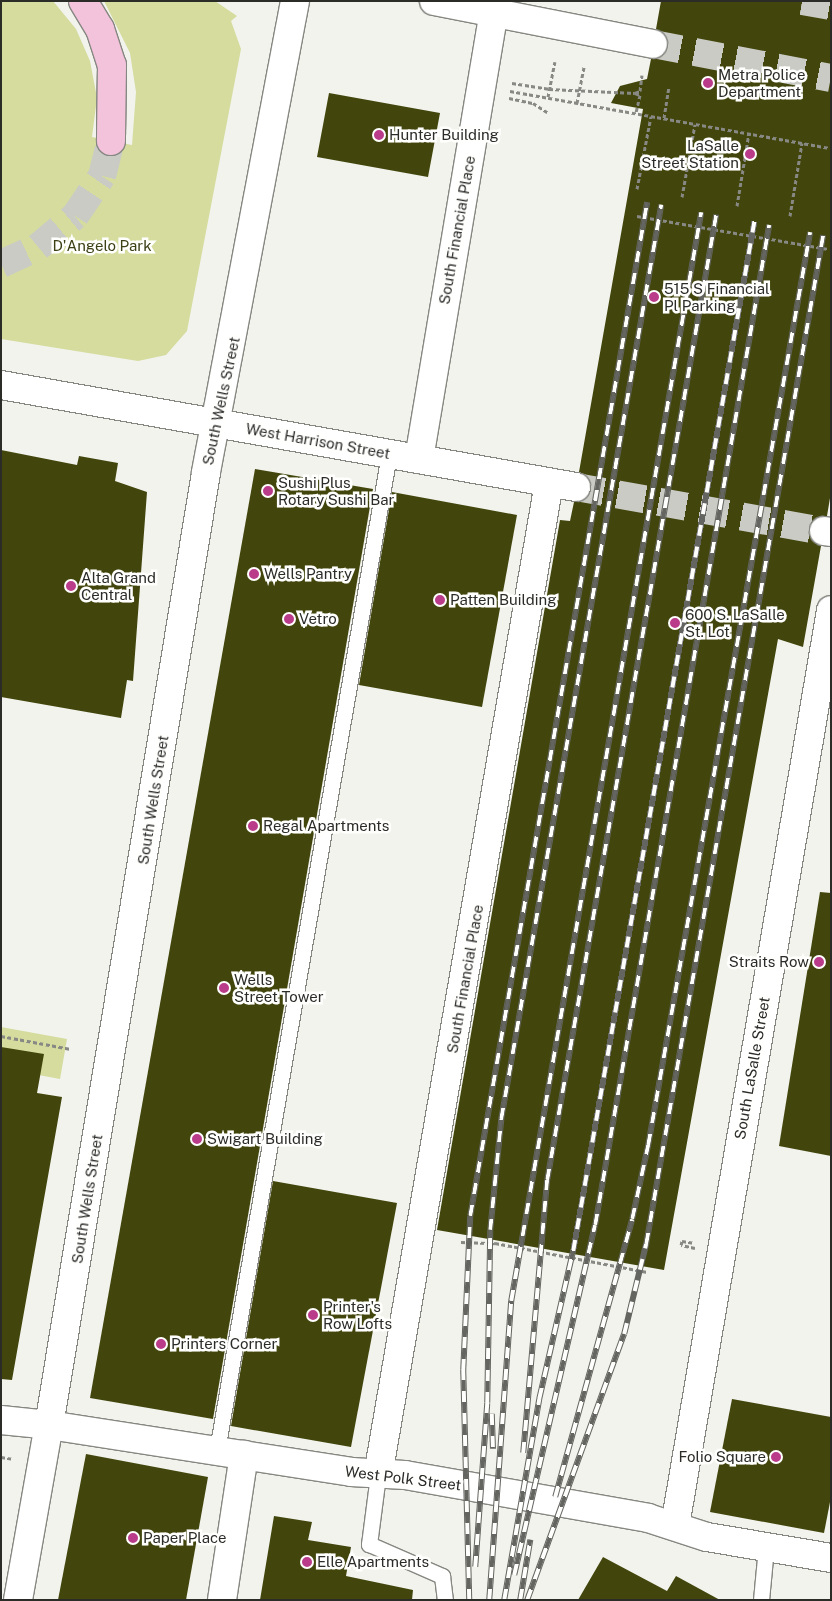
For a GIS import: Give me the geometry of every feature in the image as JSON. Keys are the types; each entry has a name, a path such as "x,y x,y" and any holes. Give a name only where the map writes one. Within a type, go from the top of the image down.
{"highway":[{"path":"83,1 100,29 112,65 111,141"}],"main road":[{"name":"South Wells Street","path":"18,1600 217,422 295,1"},
{"path":"434,1 496,8 654,44"},
{"name":"South Financial Place","path":"418,459 496,8"},
{"name":"West Harrison Street","path":"1,385 576,487"},
{"name":"South Financial Place","path":"378,1475 549,482"},
{"name":"South LaSalle Street","path":"675,1526 831,610"},
{"name":"West Polk Street","path":"1,1420 49,1425 378,1475 405,1475 640,1516 766,1547 831,1558"},
{"path":"222,1600 244,1455"}],"lane":[{"path":"217,1450 389,454"},
{"path":"378,1475 369,1544 442,1576 445,1600"},
{"path":"761,1600 766,1547"}],"path":[{"path":"548,98 555,62"},
{"path":"577,103 584,67"},
{"path":"635,93 640,91 642,75"},
{"path":"512,82 549,89 635,93 640,95 636,113"},
{"path":"664,118 669,87"},
{"path":"510,91 831,148"},
{"path":"509,98 533,103 547,112"},
{"path":"637,189 650,116"},
{"path":"682,197 695,124"},
{"path":"737,206 748,133"},
{"path":"790,216 802,143"},
{"path":"637,216 828,249"},
{"path":"1,1036 71,1049"},
{"path":"694,1251 681,1245 682,1241 695,1243"},
{"path":"461,1242 495,1243 647,1272"},
{"path":"1,1457 13,1459"}],"green space":[{"name":"D'Angelo Park","path":"1,1 53,1 76,29 90,61 97,98 92,137 132,145 136,92 130,53 104,1 215,1 237,16 231,21 241,49 187,331 166,355 138,361 1,339"},
{"path":"1,1027 67,1039 60,1079 1,1068"}],"building":[{"path":"661,1 831,1 831,492 827,516 818,517 809,528 810,537 821,546 803,647 778,639 664,1270 437,1230 560,520 570,521 574,502 588,497 591,489 586,475 579,472 643,109 611,103 620,86 647,79 651,59 665,54 668,38 656,29"},
{"name":"Hunter Building","path":"329,93 440,113 428,177 317,157"},
{"name":"Alta Grand Central","path":"1,450 77,465 79,456 118,463 115,481 147,492 133,681 127,680 121,718 1,697"},
{"path":"255,469 373,489 213,1419 90,1398"},
{"name":"Patten Building","path":"392,492 517,515 482,707 359,685"},
{"path":"820,892 831,893 831,1156 779,1146"},
{"path":"1,1047 44,1054 37,1093 62,1097 12,1380 1,1379"},
{"name":"Printer's Row Lofts","path":"273,1181 397,1203 351,1447 231,1426"},
{"name":"Folio Square","path":"732,1399 831,1417 831,1497 824,1533 710,1512"},
{"name":"Paper Place","path":"86,1454 208,1477 186,1600 58,1600"},
{"name":"Elle Apartments","path":"274,1516 312,1522 308,1540 351,1547 346,1576 413,1590 412,1600 260,1600"},
{"path":"603,1557 667,1591 676,1576 720,1600 578,1600"}],"tunnel":[{"path":"802,1 831,6"},
{"path":"653,44 831,78"},
{"path":"1,264 38,247 75,216 102,176 111,141"},
{"path":"576,487 824,531"}],"railway":[{"path":"469,1600 463,1370 470,1216 647,202"},
{"path":"475,1567 487,1403 490,1230 501,1119 661,205"},
{"path":"489,1600 511,1301 701,212"},
{"path":"523,1453 547,1180 716,215"},
{"path":"504,1600 539,1399 573,1251 754,222"},
{"path":"514,1575 595,1225 769,225"},
{"path":"555,1497 632,1219 648,1145 810,232"},
{"path":"527,1600 624,1334 646,1244 823,235"},
{"path":"492,1414 493,1449"},
{"path":"520,1600 530,1540"}],"place":[{"name":"Metra Police Department","path":"708,83"},
{"name":"Hunter Building","path":"379,135"},
{"name":"LaSalle Street Station","path":"750,154"},
{"name":"515 S Financial Pl Parking","path":"654,297"},
{"name":"Sushi Plus Rotary Sushi Bar","path":"268,491"},
{"name":"Wells Pantry","path":"254,574"},
{"name":"Alta Grand Central","path":"71,586"},
{"name":"Patten Building","path":"440,600"},
{"name":"Vetro","path":"289,619"},
{"name":"600 S. LaSalle St. Lot","path":"675,623"},
{"name":"Regal Apartments","path":"253,826"},
{"name":"Straits Row","path":"819,962"},
{"name":"Wells Street Tower","path":"224,988"},
{"name":"Swigart Building","path":"197,1139"},
{"name":"Printer's Row Lofts","path":"313,1315"},
{"name":"Printers Corner","path":"161,1344"},
{"name":"Folio Square","path":"776,1457"},
{"name":"Paper Place","path":"133,1538"},
{"name":"Elle Apartments","path":"307,1562"}]}
